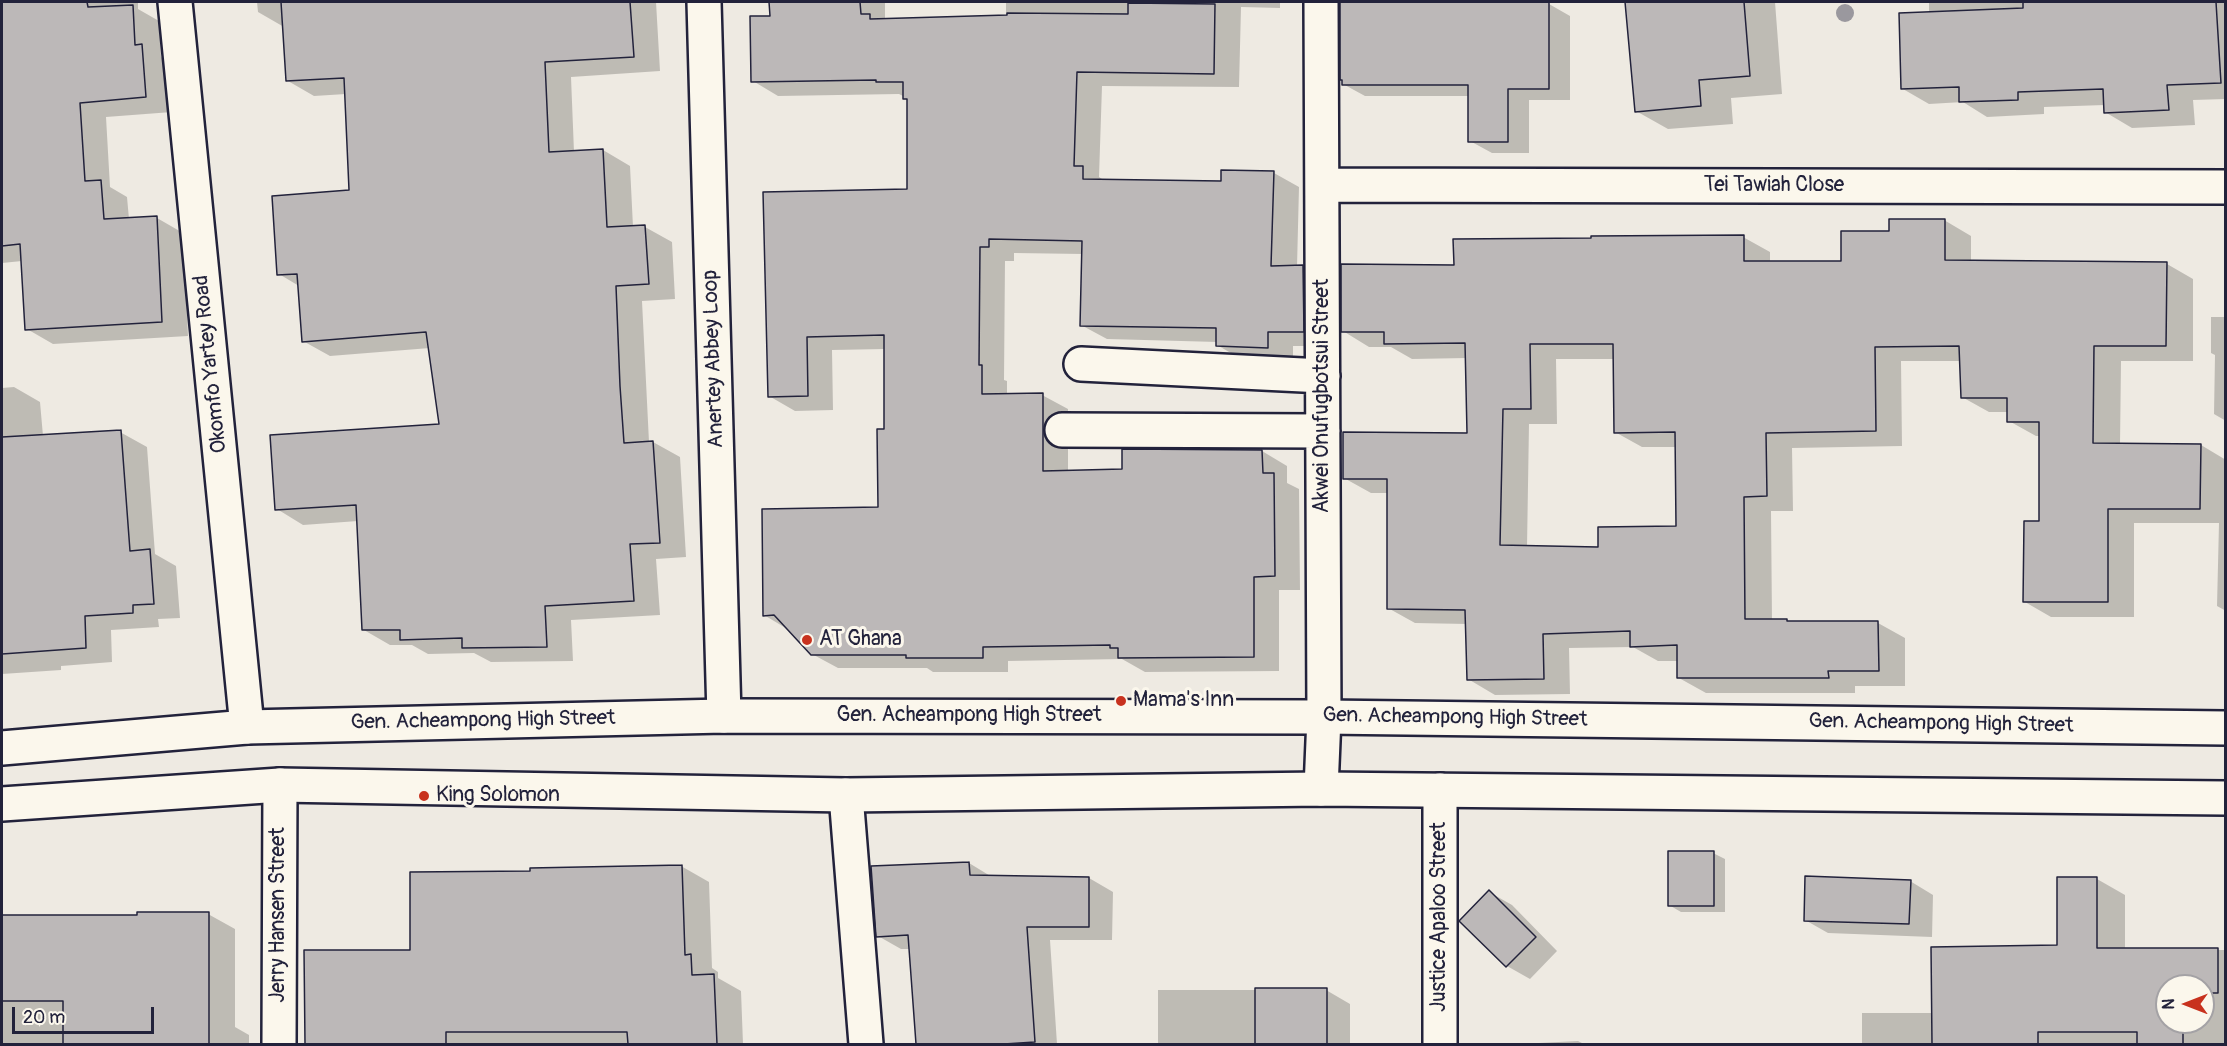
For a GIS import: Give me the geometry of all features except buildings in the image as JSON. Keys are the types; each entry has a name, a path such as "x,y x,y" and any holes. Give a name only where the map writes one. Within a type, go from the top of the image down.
{"main road":[{"name":"Okomfo Yartey Road","path":"175,2 247,727"},
{"name":"Anertey Abbey Loop","path":"704,2 724,716"},
{"name":"Akwei Onufugbotsui Street","path":"1321,2 1324,717 1321,789"},
{"name":"Tei Tawiah Close","path":"1322,185 2226,187"},
{"path":"1081,364 1323,376"},
{"path":"1062,430 1323,431"},
{"name":"Gen. Acheampong High Street","path":"2,748 247,727 724,716 1324,717 2226,728"},
{"path":"2,804 280,785 846,795 1321,789 2226,798"},
{"name":"Jerry Hansen Street","path":"279,1044 280,785"},
{"name":"Justice Apaloo Street","path":"1440,790 1440,1044"},
{"path":"846,795 866,1044"}],"place":[{"name":"AT Ghana","path":"807,640"},
{"name":"Mama's Inn","path":"1121,701"},
{"name":"King Solomon","path":"424,796"}]}
